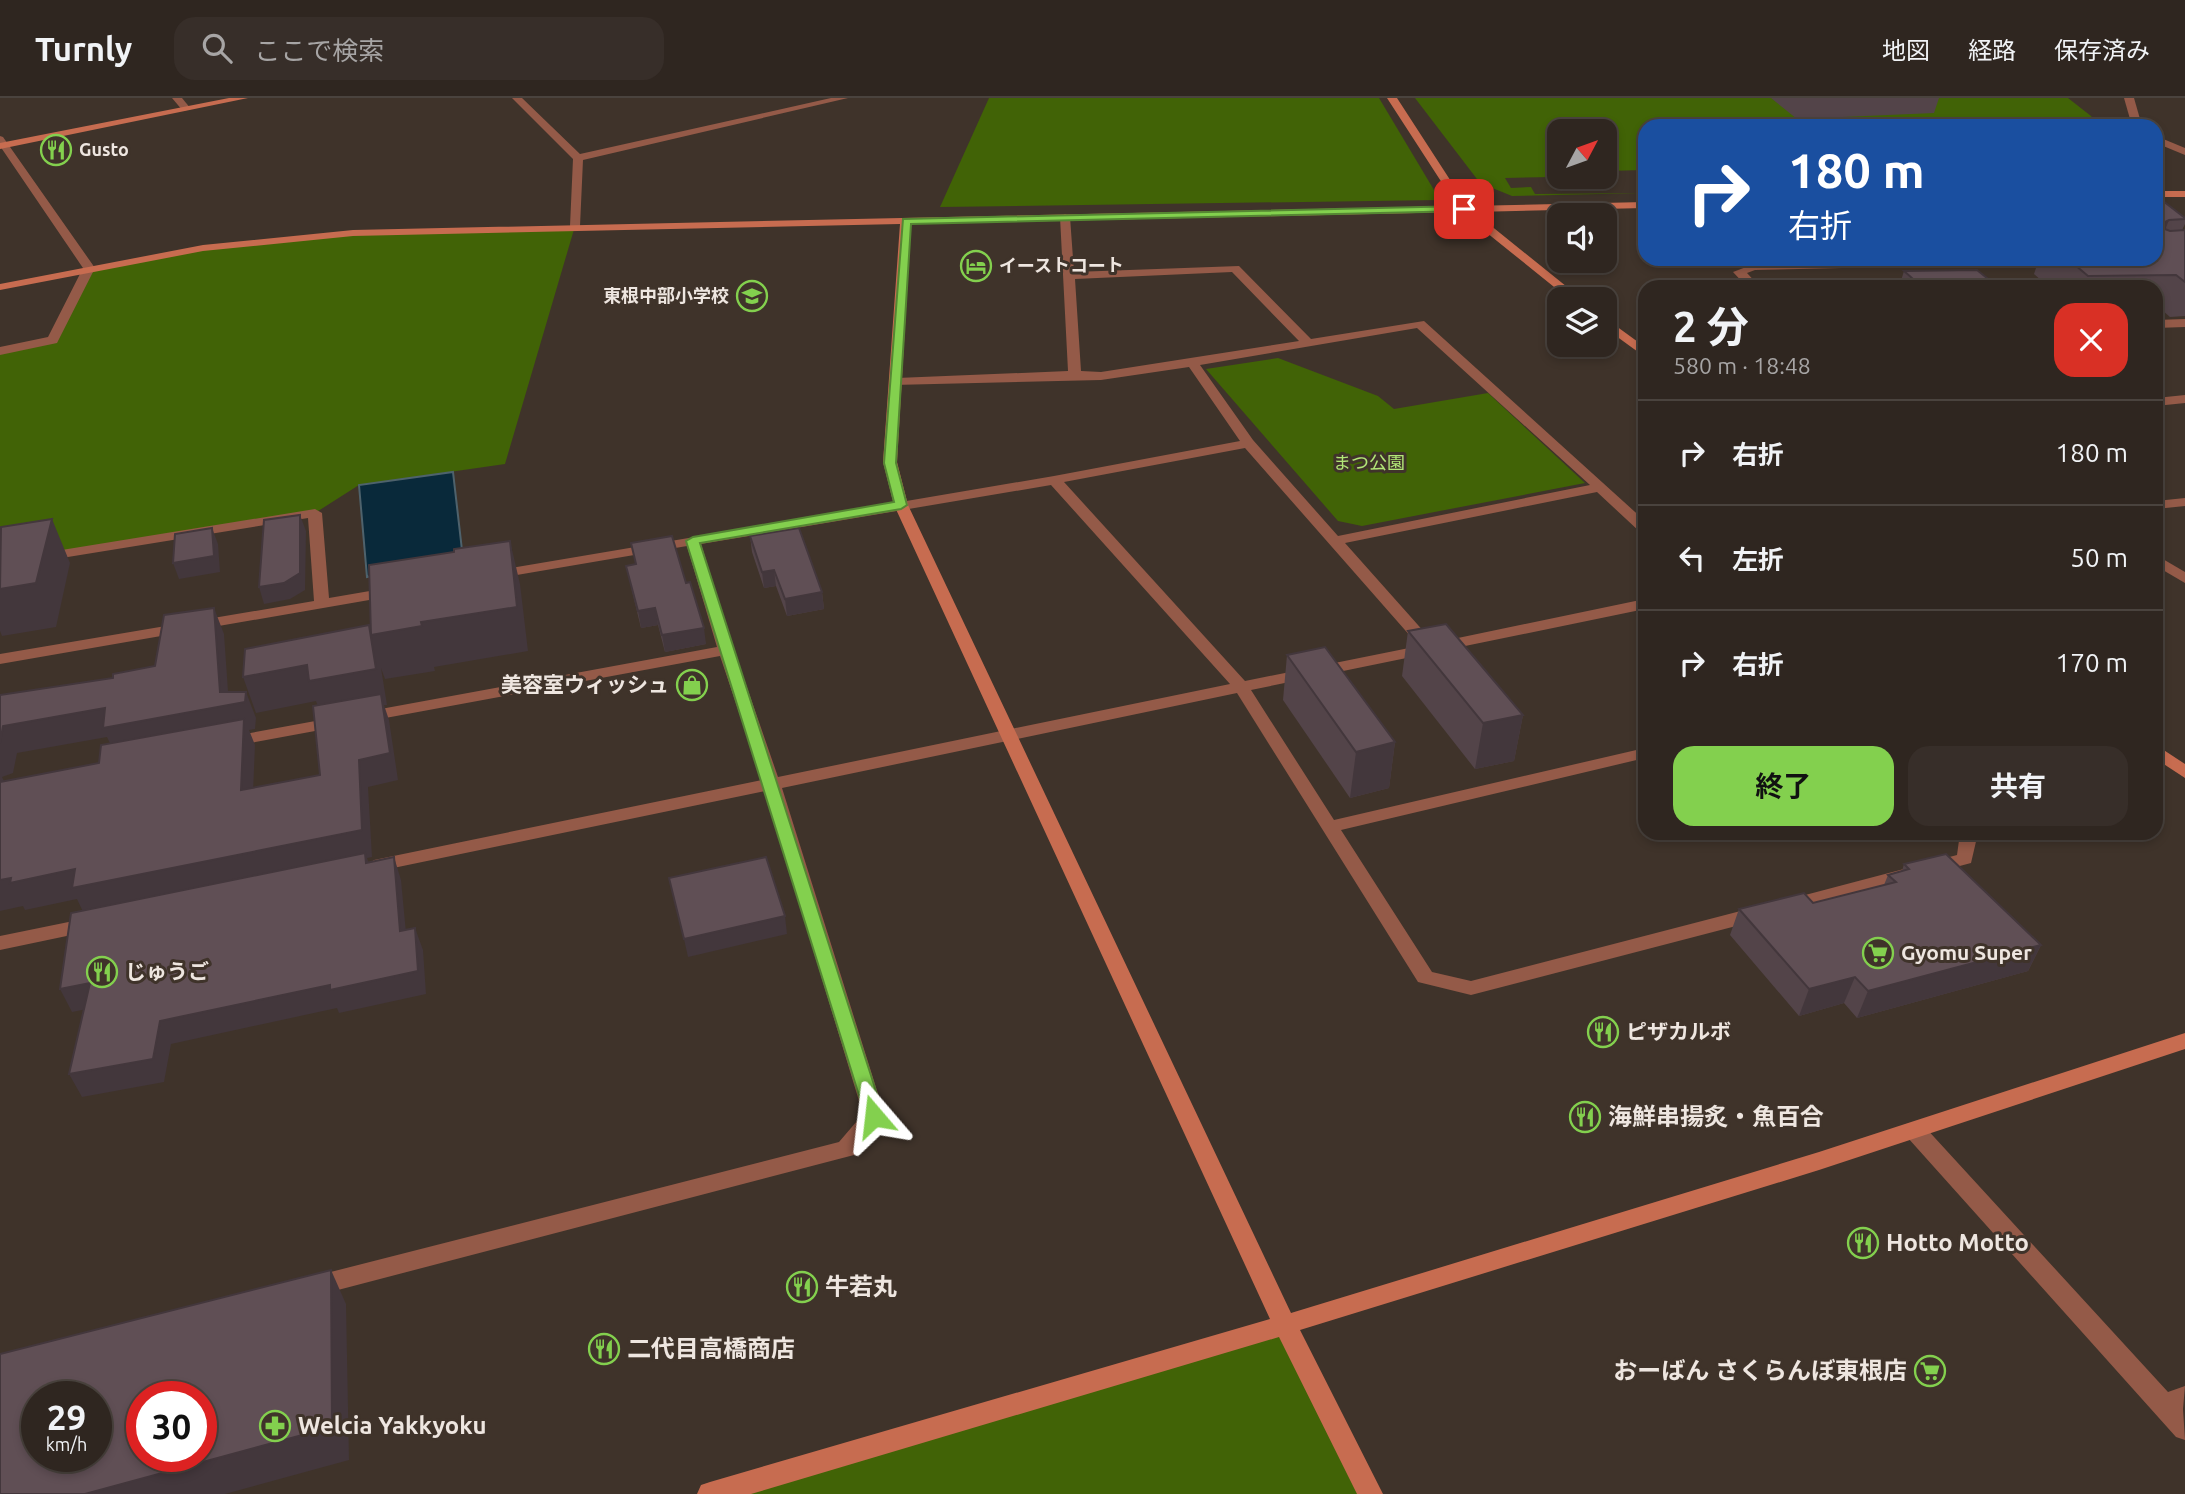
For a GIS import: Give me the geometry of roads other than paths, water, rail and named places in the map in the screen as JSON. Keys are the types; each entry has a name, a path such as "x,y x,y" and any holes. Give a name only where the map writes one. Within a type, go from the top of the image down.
{"street":[{"path":"177,98 186,109"},
{"path":"89,268 1,143 243,98"},
{"path":"517,98 578,158 575,226"},
{"path":"578,158 843,98"},
{"path":"1392,98 1464,209 1561,287"},
{"path":"2129,98 2135,119"},
{"path":"2163,142 2185,152"},
{"path":"2163,194 2185,194"},
{"path":"0,287 203,248 306,237 575,226 1638,205"},
{"path":"1065,217 1075,375"},
{"path":"906,221 890,463 901,505 1285,1325 1370,1494"},
{"path":"1747,280 1739,272 1754,267 1788,266"},
{"path":"0,351 53,340 89,268"},
{"path":"1069,276 1236,268 1308,343"},
{"path":"2163,324 2185,323"},
{"path":"897,382 1101,376 1420,324 1638,522"},
{"path":"1617,331 1638,348"},
{"path":"1192,363 1248,443 1430,649"},
{"path":"2163,402 2185,400"},
{"path":"473,579 1054,480 1248,443"},
{"path":"1054,480 1241,687 1425,977 1471,988 1965,859 1968,840"},
{"path":"1335,541 1600,487"},
{"path":"2163,504 2185,502"},
{"path":"0,564 315,513 322,605"},
{"path":"296,1291 846,1149 874,1116 772,784 726,650 693,541"},
{"path":"2163,564 2185,579"},
{"path":"0,659 404,591"},
{"path":"352,871 1638,605"},
{"path":"209,745 726,650"},
{"path":"1330,827 1638,755"},
{"path":"2163,756 2185,773"},
{"path":"0,943 108,921"},
{"path":"710,1494 1285,1325 1916,1132 2185,1041"},
{"path":"1916,1132 2174,1401 2185,1429"}],"water":[{"path":"453,472 463,559 367,577 359,485"}],"place":[{"name":"Gusto","path":"56,150"},
{"name":"イーストコート","path":"976,266"},
{"name":"東根中部小学校","path":"752,296"},
{"name":"美容室ウィッシュ","path":"692,685"},
{"name":"Gyomu Super","path":"1878,953"},
{"name":"じゅうご","path":"102,972"},
{"name":"ピザカルボ","path":"1603,1032"},
{"name":"海鮮串揚炙・魚百合","path":"1585,1117"},
{"name":"Hotto Motto","path":"1863,1243"},
{"name":"牛若丸","path":"802,1287"},
{"name":"二代目高橋商店","path":"604,1349"},
{"name":"おーばん さくらんぼ東根店","path":"1930,1371"},
{"name":"Welcia Yakkyoku","path":"275,1426"}],"park label":[{"name":"まつ公園","path":"1369,463"}]}
